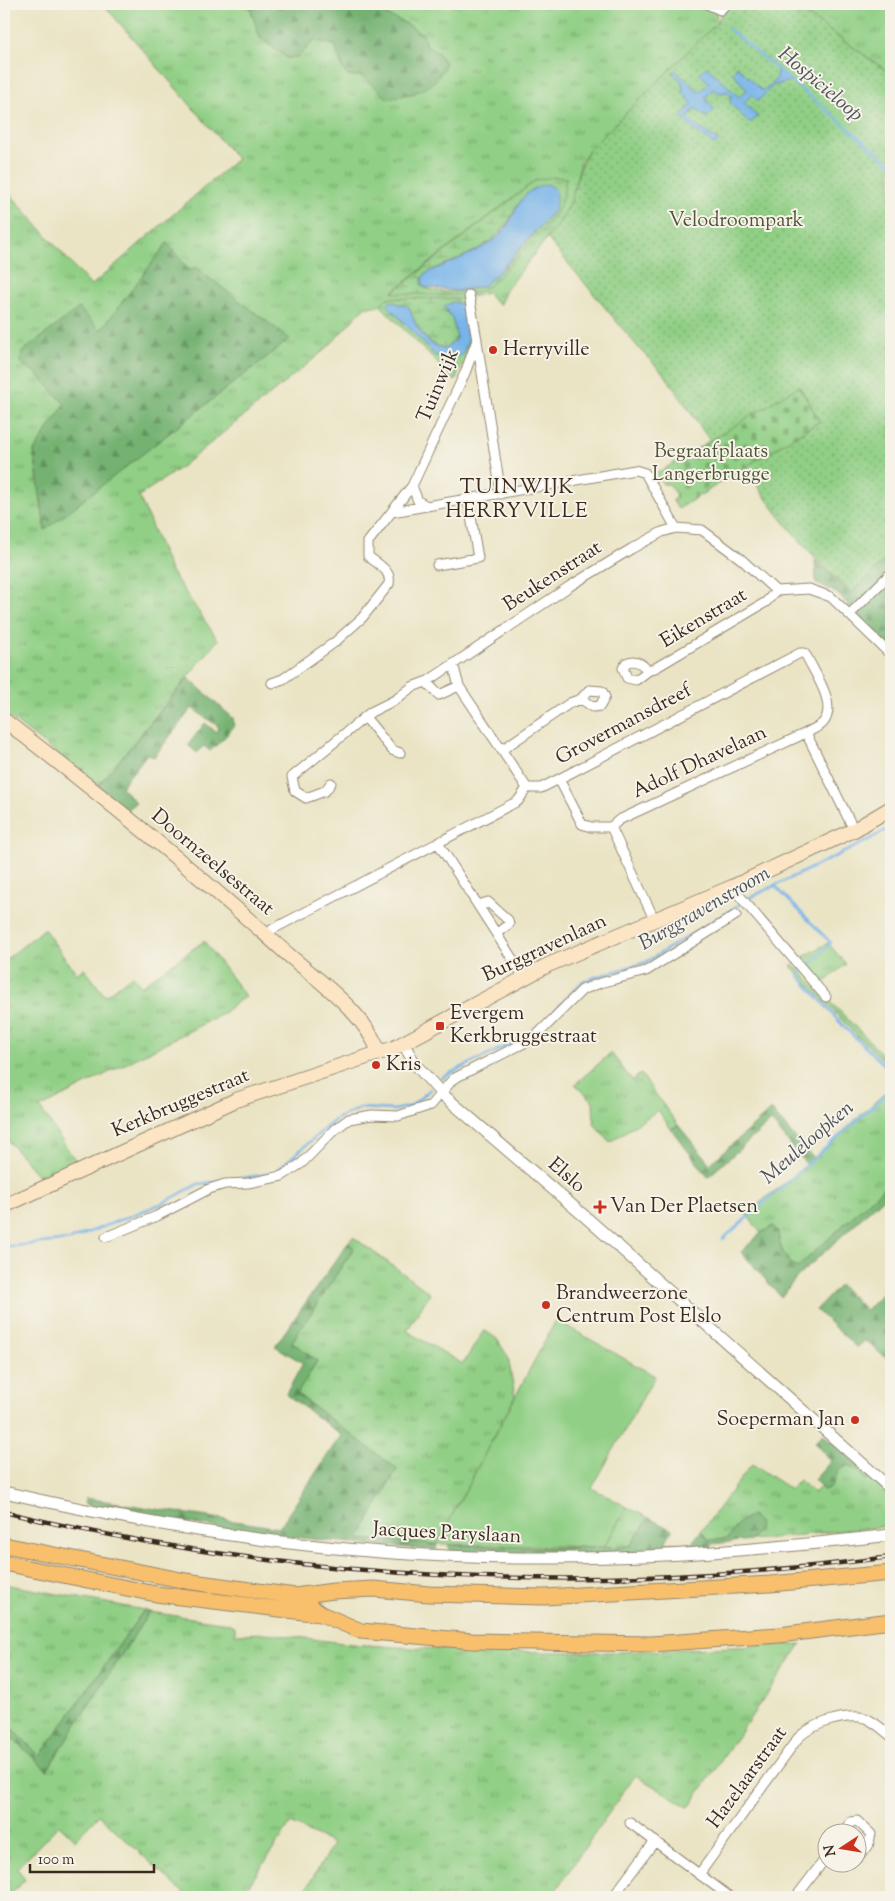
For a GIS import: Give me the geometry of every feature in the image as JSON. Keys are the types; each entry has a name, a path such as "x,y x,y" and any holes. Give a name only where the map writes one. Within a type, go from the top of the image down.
{"highway":[{"path":"4,1545 186,1581 295,1596 334,1590 374,1589 455,1595 544,1597 770,1584 891,1573"},
{"path":"4,1563 156,1594 321,1614"},
{"path":"295,1596 321,1614 361,1631 398,1636 472,1641 651,1644 779,1635 891,1621"}],"main road":[{"name":"Doornzeelsestraat","path":"4,720 151,837 267,936 361,1021 379,1052"},
{"name":"Burggravenlaan","path":"379,1052 403,1043 548,965 732,887 854,830 891,808"},
{"name":"Kerkbruggestraat","path":"4,1206 236,1100 379,1052"}],"street":[{"path":"707,4 720,10 726,4"},
{"name":"Tuinwijk","path":"272,683 283,679 334,642 362,618 388,584 390,578 388,572 368,556 366,550 368,542 412,486 460,384 477,340 469,295"},
{"path":"477,340 501,494"},
{"path":"392,512 635,470 645,473 676,528"},
{"path":"412,486 418,501 427,506"},
{"path":"437,565 478,558 468,499"},
{"name":"Beukenstraat","path":"331,783 325,791 306,798 295,791 292,777 365,717 412,687 428,681 570,586 662,532 676,528 702,530 741,559 776,591"},
{"path":"850,614 891,573"},
{"path":"776,591 798,589 818,591 831,597 891,655"},
{"name":"Eikenstraat","path":"648,670 657,667 766,602 776,591"},
{"name":"Grovermansdreef","path":"527,788 541,788 800,653 804,653 818,679"},
{"path":"267,936 273,928 518,802 527,788 459,686 453,664"},
{"name":"Adolf Dhavelaan","path":"611,827 619,820 822,724 829,714 829,703 818,679"},
{"path":"428,681 433,690 440,695 459,686"},
{"path":"502,749 570,703 581,699"},
{"path":"365,717 392,750 400,753"},
{"path":"806,733 854,830"},
{"path":"559,779 582,824 591,827 611,827 655,921"},
{"path":"438,843 524,977"},
{"path":"732,887 802,972 826,997"},
{"path":"479,906 488,902 508,920 509,924 497,933"},
{"path":"106,1237 158,1216 209,1189 225,1184 248,1183 282,1176 302,1163 334,1130 349,1119 411,1114 431,1105 450,1082 464,1072 534,1038 582,990 600,983 646,971 736,915"},
{"name":"Elslo","path":"403,1043 409,1056 440,1092 589,1220 891,1490"},
{"name":"Jacques Paryslaan","path":"4,1492 81,1510 196,1530 339,1547 440,1555 556,1558 632,1556 746,1551 891,1536"},
{"name":"Hazelaarstraat","path":"700,1873 806,1729 838,1720 862,1718 891,1736"},
{"path":"850,1824 857,1821 860,1824"},
{"path":"630,1823 700,1873 727,1896"},
{"path":"868,1831 871,1834 868,1846"},
{"path":"614,1897 655,1841"},
{"path":"796,1897 818,1868"}],"green space":[{"path":"103,4 249,4 260,38 287,58 298,57 315,40 335,45 343,70 437,51 426,46 407,24 362,4 688,4 692,6 694,4 701,4 716,12 717,23 590,149 581,161 571,202 563,218 507,289 499,305 487,293 459,300 387,298 380,305 364,308 327,348 180,468 139,496 170,570 218,640 98,786 4,713 4,187 91,286 237,159","holes":["536,180 562,199 555,214 499,276 470,293 393,291","195,267 45,530 34,451 65,404 35,372"]},
{"path":"249,4 362,4 407,24 423,34 426,46 437,51 445,63 441,73 430,85 416,92 388,99 362,76 348,76 343,70 335,45 315,40 298,57 287,58 260,38"},
{"name":"Velodroompark","path":"731,4 792,4 891,74 891,554 851,593 794,534 768,501 745,467 820,421 799,386 710,441 665,375 642,352 547,238 569,206 580,168 590,149 717,23 722,12"},
{"path":"792,4 885,4 891,8 891,74"},
{"path":"555,177 566,178 559,206 542,230 490,285 474,292 451,295 392,293 536,180","holes":["517,205 553,212 509,262 483,285 469,290 453,292 437,291 423,287 421,284 425,274 467,255 501,232"]},
{"path":"167,243 190,271 195,267 290,339 45,530 34,451 65,404 35,372 26,368 21,362 22,352 79,308 101,330"},
{"path":"387,298 465,299 473,341 455,381 380,305","holes":["387,305 409,307 414,321 426,338 446,349 457,338 452,318 445,311 464,305 468,341 436,356"]},
{"name":"Begraafplaats Langerbrugge","path":"798,386 820,421 678,509 673,501 676,495 669,484 663,484 656,474"},
{"path":"891,554 891,649 840,596 816,584 815,560 851,593"},
{"path":"188,678 233,718 234,726 210,751 204,746 197,753 188,745 205,723 216,732 219,727 192,708 154,757 147,754 121,787 136,802 127,810 98,786"},
{"path":"44,929 77,974 84,968 105,996 132,975 141,986 204,941 245,996 222,1014 40,1108 78,1164 40,1178 4,1136 4,961"},
{"path":"828,943 846,964 819,987 796,961"},
{"path":"793,964 891,1063 891,1067 855,1034 791,966"},
{"path":"611,1053 632,1080 641,1074 678,1125 671,1129 658,1110 610,1142 594,1124 593,1101 575,1084"},
{"path":"891,1087 891,1181 797,1268 784,1255 773,1226 761,1233 746,1214 807,1165"},
{"path":"771,1110 813,1158 807,1165 771,1121 708,1177 671,1129 678,1125 710,1164"},
{"path":"891,1181 891,1191 797,1277 781,1297 741,1252 761,1233 773,1226 778,1231 785,1257 797,1268"},
{"path":"353,1237 430,1293 407,1331 463,1364 484,1330 497,1339 508,1357 515,1397 437,1544 358,1539 397,1469 297,1394 317,1361 291,1342 354,1248 348,1243"},
{"path":"348,1243 354,1248 292,1342 317,1361 297,1394 397,1469 358,1539 437,1544 436,1550 260,1533 128,1513 84,1504 85,1498 279,1528 341,1435 286,1394 303,1363 275,1346"},
{"path":"840,1285 866,1310 891,1285 891,1362 864,1340 857,1348 816,1310"},
{"path":"556,1320 655,1376 592,1488 627,1507 604,1547 437,1544"},
{"path":"823,1434 871,1477 867,1480 848,1465 839,1470 831,1487 824,1490 814,1480 831,1461 815,1442"},
{"path":"752,1464 790,1489 799,1480 814,1493 820,1487 824,1490 839,1469 848,1465 867,1480 871,1477 891,1497 891,1526 751,1540 753,1536 739,1522 727,1539 709,1540 701,1531"},
{"path":"627,1507 649,1518 631,1546 604,1547"},
{"path":"752,1515 759,1524 758,1530 751,1540 711,1544 711,1550 548,1555 451,1552 448,1545 559,1548 630,1546 649,1518 672,1530 665,1543 691,1544 701,1531 709,1540 727,1539 739,1522"},
{"path":"4,1584 144,1610 40,1757 4,1720"},
{"path":"144,1610 149,1612 47,1770 4,1731 4,1720 40,1756"},
{"path":"149,1612 228,1623 235,1627 235,1634 265,1633 351,1644 411,1648 622,1652 801,1644 690,1806 688,1807 635,1775 551,1897 301,1897 333,1844 291,1823 241,1897 188,1897 99,1815 75,1840 59,1825 17,1868 25,1880 7,1897 4,1897 4,1731 47,1770"}],"water":[{"path":"737,66 761,90 767,89 776,79 777,69 790,81 773,86 758,101 752,95 744,102 758,117 749,123 730,103 731,95 728,92 719,93 713,89 705,98 715,110 706,117 695,108 688,117 694,124 719,141 715,145 694,130 681,116 692,104 683,93 682,82 673,73 675,70 699,92 709,83 699,73 707,67 739,97 747,90 733,73"},
{"path":"548,184 554,188 556,194 553,212 497,274 483,286 458,291 423,287 422,279 425,274 489,243 504,230 528,192"},
{"path":"391,301 409,307 421,333 431,343 445,349 457,338 452,318 444,306 453,302 464,305 468,341 463,354 453,359 436,356 387,305"}],"waterway":[{"name":"Hospicieloop","path":"729,29 891,164"},
{"name":"Burggravenstroom","path":"747,899 865,842 891,827"},
{"name":"Meuleloopken","path":"774,885 831,943 799,976 845,1028 891,1071"},
{"name":"Burggravenstroom","path":"437,1083 444,1076 511,1044 543,1023 583,981 646,962 742,903"},
{"name":"Burggravenstroom","path":"230,1180 274,1173 336,1119 361,1108 394,1110 411,1106 431,1089"},
{"name":"Meuleloopken","path":"723,1239 891,1090"},
{"name":"Burggravenstroom","path":"4,1247 70,1240 163,1203 198,1184 222,1181"}],"railway":[{"path":"4,1512 113,1536 223,1554 334,1567 446,1575 557,1578 669,1576 780,1569 891,1557"}],"place":[{"name":"Herryville","path":"493,350"},
{"name":"Evergem Kerkbruggestraat","path":"440,1026"},
{"name":"Kris","path":"376,1065"},
{"name":"Van Der Plaetsen","path":"600,1207"},
{"name":"Brandweerzone Centrum Post Elslo","path":"546,1305"},
{"name":"Soeperman Jan","path":"855,1420"}],"district":[{"name":"TUINWIJK HERRYVILLE","path":"517,500"}]}
